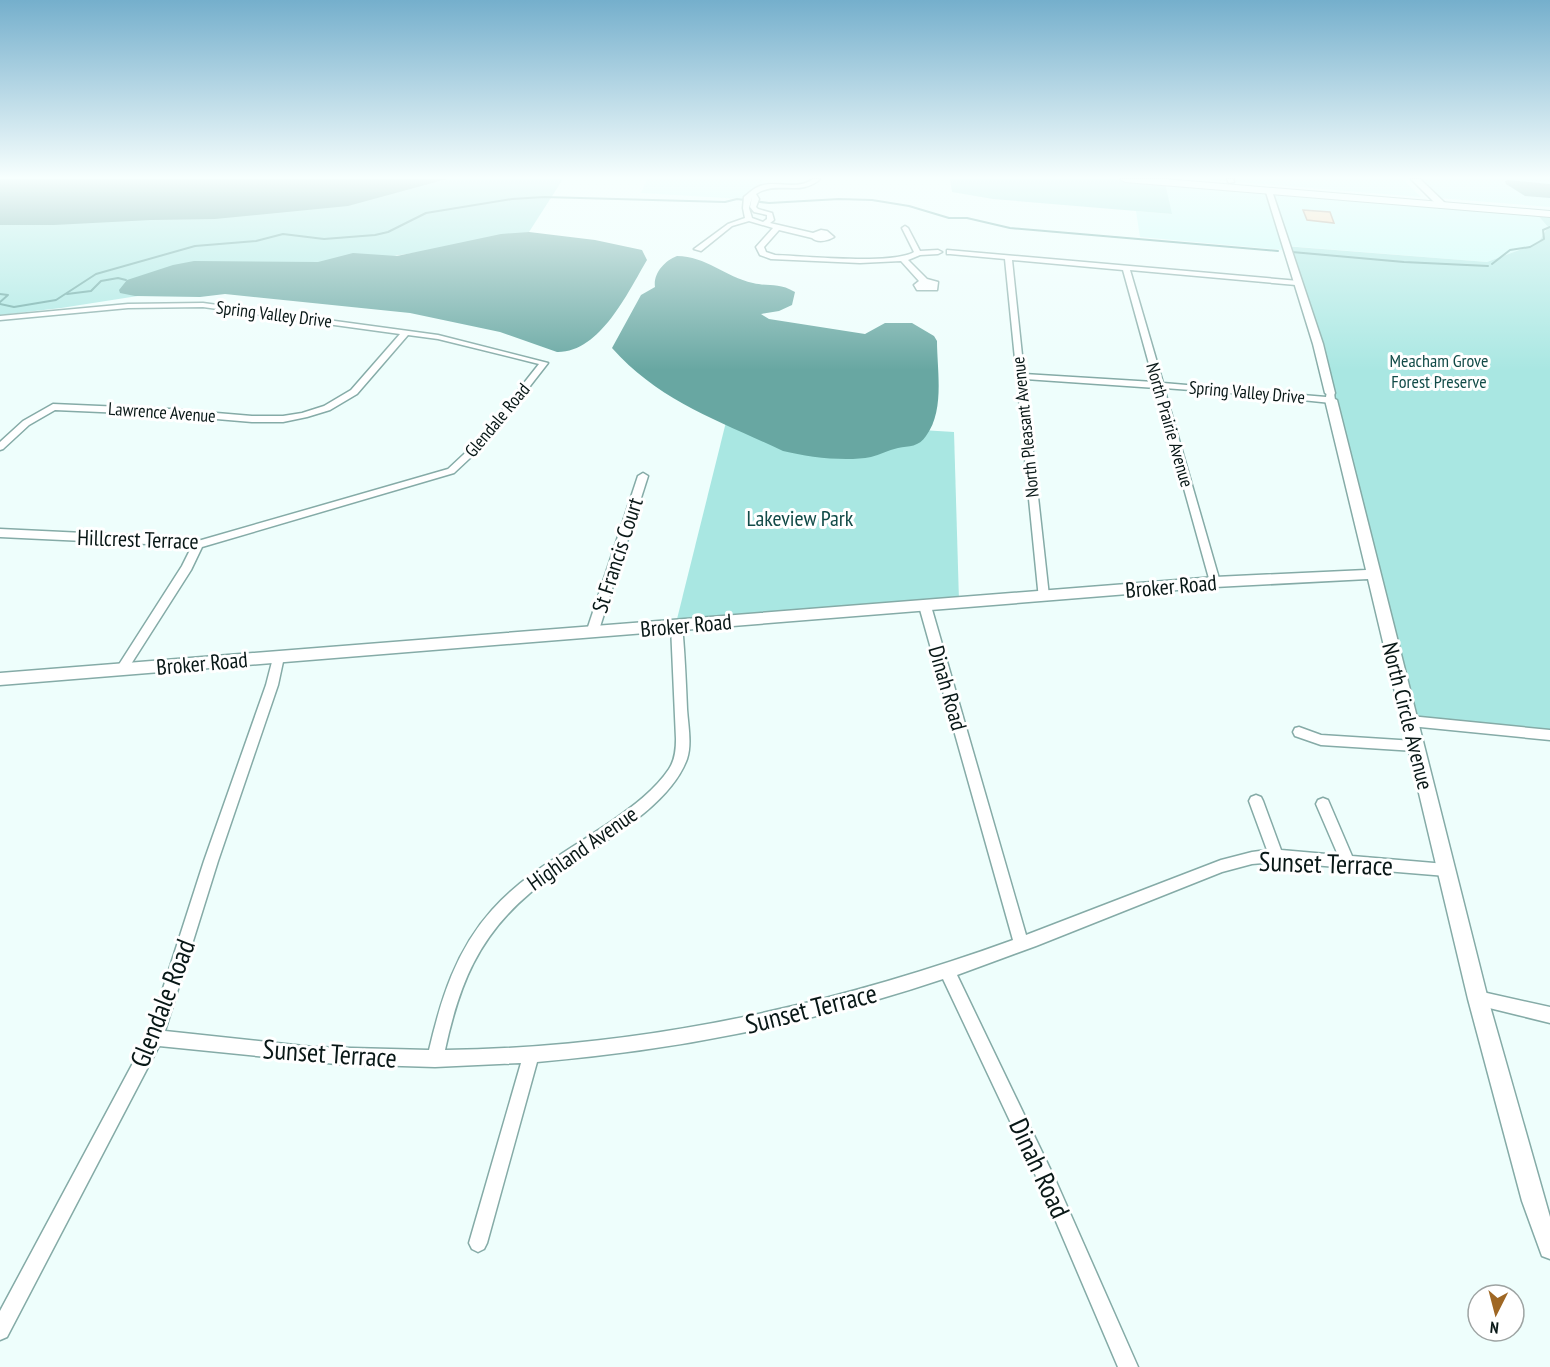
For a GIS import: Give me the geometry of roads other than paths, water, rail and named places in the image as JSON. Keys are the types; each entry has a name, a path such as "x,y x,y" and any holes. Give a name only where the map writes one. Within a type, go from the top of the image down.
{"street":[{"path":"698,249 706,243"},
{"path":"764,243 760,247 763,253 774,257 860,261 903,259 918,253 938,252"},
{"path":"913,243 918,253"},
{"name":"North Circle Avenue","path":"1284,243 1318,344 1478,999 1533,1201 1550,1248"},
{"path":"950,252 1296,283"},
{"name":"North Pleasant Avenue","path":"1008,257 1043,596"},
{"path":"903,259 924,281"},
{"name":"North Prairie Avenue","path":"1126,268 1215,582"},
{"name":"Spring Valley Drive","path":"0,318 128,306 185,304 225,307 406,332 475,345 544,363"},
{"name":"Lawrence Avenue","path":"0,447 26,423 53,407 71,406 270,419 304,415 327,408 344,399 359,387 406,332"},
{"name":"Glendale Road","path":"378,493 451,471 481,443 544,363"},
{"name":"Spring Valley Drive","path":"1020,376 1331,396"},
{"name":"St Francis Court","path":"592,633 643,476"},
{"name":"Hillcrest Terrace","path":"0,533 168,541 198,545 378,493"},
{"path":"122,669 187,567 198,545"},
{"name":"Broker Road","path":"0,679 1215,582 1373,574"},
{"name":"Dinah Road","path":"925,606 1021,944"},
{"name":"Highland Avenue","path":"435,1059 448,1000 461,968 495,916 540,876 658,793 676,769 682,743 677,626"},
{"name":"Glendale Road","path":"0,1330 155,1038 211,861 272,685 278,657"},
{"path":"1410,721 1550,735"},
{"path":"1299,732 1321,740 1415,746"},
{"path":"1256,801 1275,856"},
{"path":"1323,804 1347,860"},
{"name":"Sunset Terrace","path":"155,1038 317,1055 435,1059 531,1055 645,1043 758,1023 847,1002 1021,944 1221,866 1252,858 1275,856 1347,860 1446,870"},
{"name":"Dinah Road","path":"947,970 1049,1185 1128,1367"},
{"path":"1478,999 1550,1016"},
{"path":"478,1243 531,1055"}],"waterway":[{"path":"0,304 14,307 56,300 96,274 195,246 234,243"},
{"path":"1182,243 1278,251"},
{"path":"1492,264 1510,250 1530,247 1537,243"},
{"path":"1292,252 1404,262 1488,266"},
{"path":"67,294 91,291 101,281 118,278 126,280"},
{"path":"0,294 8,295 0,302"}],"park label":[{"name":"Meacham Grove Forest Preserve","path":"1439,370"},
{"name":"Lakeview Park","path":"800,518"}]}
